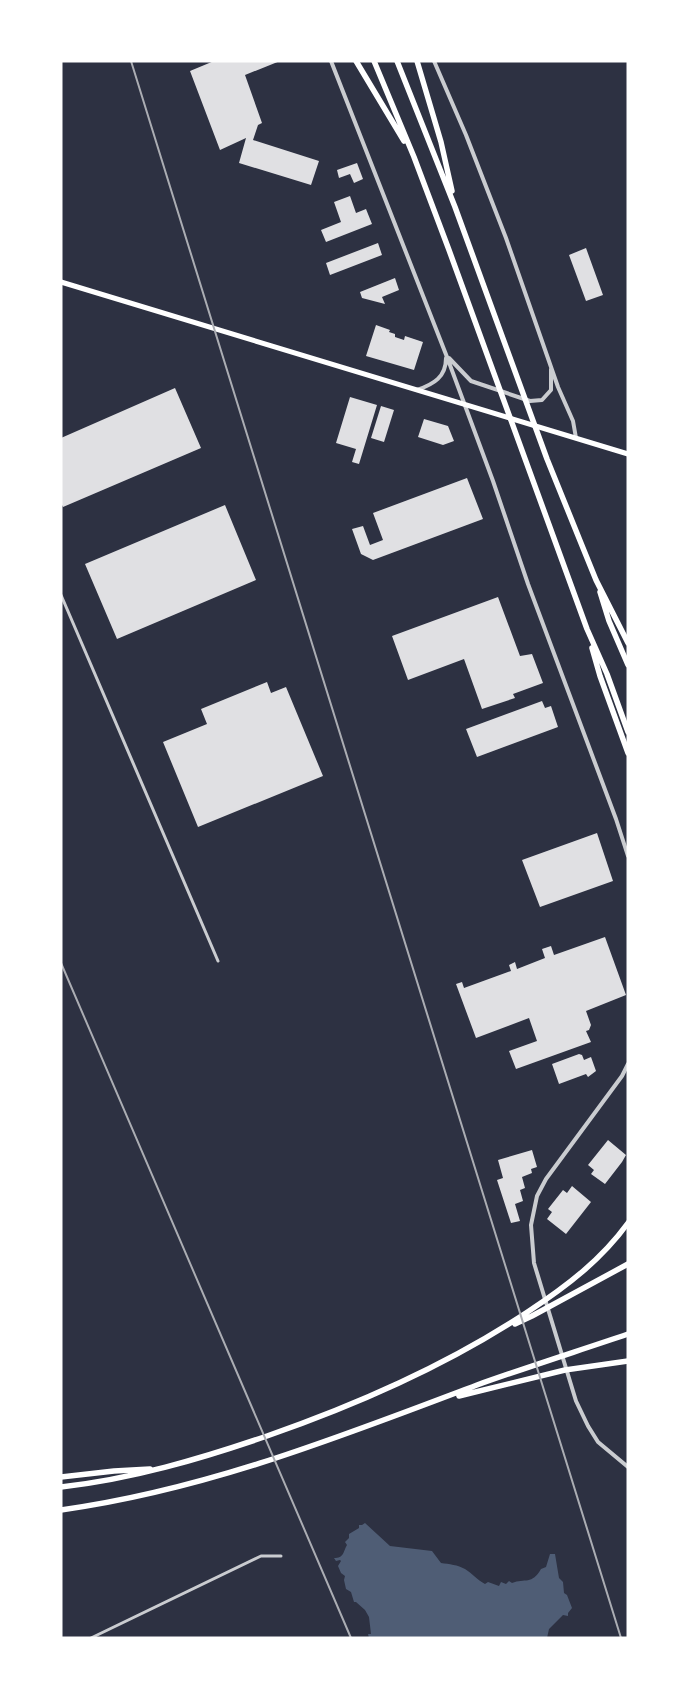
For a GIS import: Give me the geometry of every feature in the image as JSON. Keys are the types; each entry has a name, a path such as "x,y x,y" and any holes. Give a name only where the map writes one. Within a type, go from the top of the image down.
{"highway":[{"path":"356,61 414,158"},
{"path":"374,61 414,158 587,629 607,674 628,732"},
{"path":"397,61 456,208 547,459 596,580 609,621 628,665"},
{"path":"417,61 441,142 456,208"},
{"path":"596,580 628,643"},
{"path":"587,629 600,676 628,753"},
{"path":"503,1329 574,1280 602,1253 628,1223"},
{"path":"61,1487 115,1479 162,1468 296,1426 397,1384 532,1316 628,1264"},
{"path":"61,1510 169,1489 246,1468 497,1378 628,1334"},
{"path":"434,1402 550,1373 628,1360"},
{"path":"61,1478 114,1471 162,1468"}],"main road":[{"path":"61,282 628,454"}],"street":[{"path":"331,61 447,355 464,405 494,481 528,584 616,819 628,856"},
{"path":"434,61 484,182 573,421 576,438"},
{"path":"447,355 471,381 530,401 542,400 551,390 551,366"},
{"path":"416,390 429,386 438,379 446,368 447,355"},
{"path":"61,594 218,961"},
{"path":"628,1064 622,1076 546,1179 537,1196 531,1225 534,1263 576,1401 598,1442 628,1467"},
{"path":"91,1638 261,1556 281,1556"}],"water":[{"path":"365,1523 390,1546 432,1551 441,1563 462,1568 485,1584 488,1582 499,1586 501,1582 506,1584 509,1581 512,1583 531,1579 541,1569 546,1567 550,1554 555,1554 559,1578 563,1582 564,1593 567,1595 572,1608 568,1616 563,1615 549,1629 547,1638 369,1638 368,1634 371,1634 369,1617 365,1610 354,1602 351,1592 346,1589 345,1576 341,1573 338,1566 341,1561 336,1561 334,1558 340,1557 343,1554 347,1545 345,1542 349,1538 349,1534 359,1528 359,1525"}],"building":[{"path":"214,61 280,61 245,75 262,123 258,125 253,140 319,161 311,185 239,163 246,138 220,150 190,71"},
{"path":"357,163 363,179 354,183 350,174 339,178 337,170"},
{"path":"350,196 356,213 366,209 372,224 326,242 321,230 341,222 334,202"},
{"path":"378,243 382,255 330,275 326,263"},
{"path":"586,248 603,295 586,301 569,255"},
{"path":"395,278 399,290 382,297 385,304 362,298 360,292"},
{"path":"376,325 390,330 389,332 395,334 395,337 404,340 405,336 423,342 414,370 366,356"},
{"path":"175,388 201,448 63,507 61,503 61,438"},
{"path":"350,397 377,405 359,464 352,462 356,449 336,443"},
{"path":"381,406 394,410 384,442 371,438"},
{"path":"424,419 448,426 454,441 443,445 418,437"},
{"path":"467,478 483,519 373,560 361,554 352,529 363,526 370,545 383,540 373,513"},
{"path":"225,505 256,580 117,639 85,564"},
{"path":"498,597 520,656 532,654 543,683 513,694 515,698 482,709 464,659 408,680 392,636"},
{"path":"267,682 271,693 286,687 323,776 198,827 163,742 207,724 201,709"},
{"path":"542,701 545,708 551,706 558,727 477,757 466,729"},
{"path":"597,833 613,881 540,907 522,860"},
{"path":"605,937 626,995 586,1011 591,1025 589,1030 586,1031 591,1042 516,1069 509,1051 537,1041 529,1018 476,1038 456,984 462,982 464,988 511,971 509,965 515,962 517,969 545,958 542,949 551,946 554,955"},
{"path":"579,1054 582,1055 584,1060 591,1057 596,1071 588,1077 586,1074 559,1084 552,1064"},
{"path":"608,1140 626,1155 605,1184 591,1174 594,1170 588,1165"},
{"path":"532,1150 537,1167 531,1169 532,1173 522,1177 525,1188 520,1190 523,1201 515,1204 520,1221 511,1223 497,1180 503,1178 498,1160"},
{"path":"572,1186 591,1202 566,1234 547,1219 552,1212 548,1209 563,1190 567,1193"}],"railway":[{"path":"131,61 621,1638"},
{"path":"61,963 351,1638"}]}
